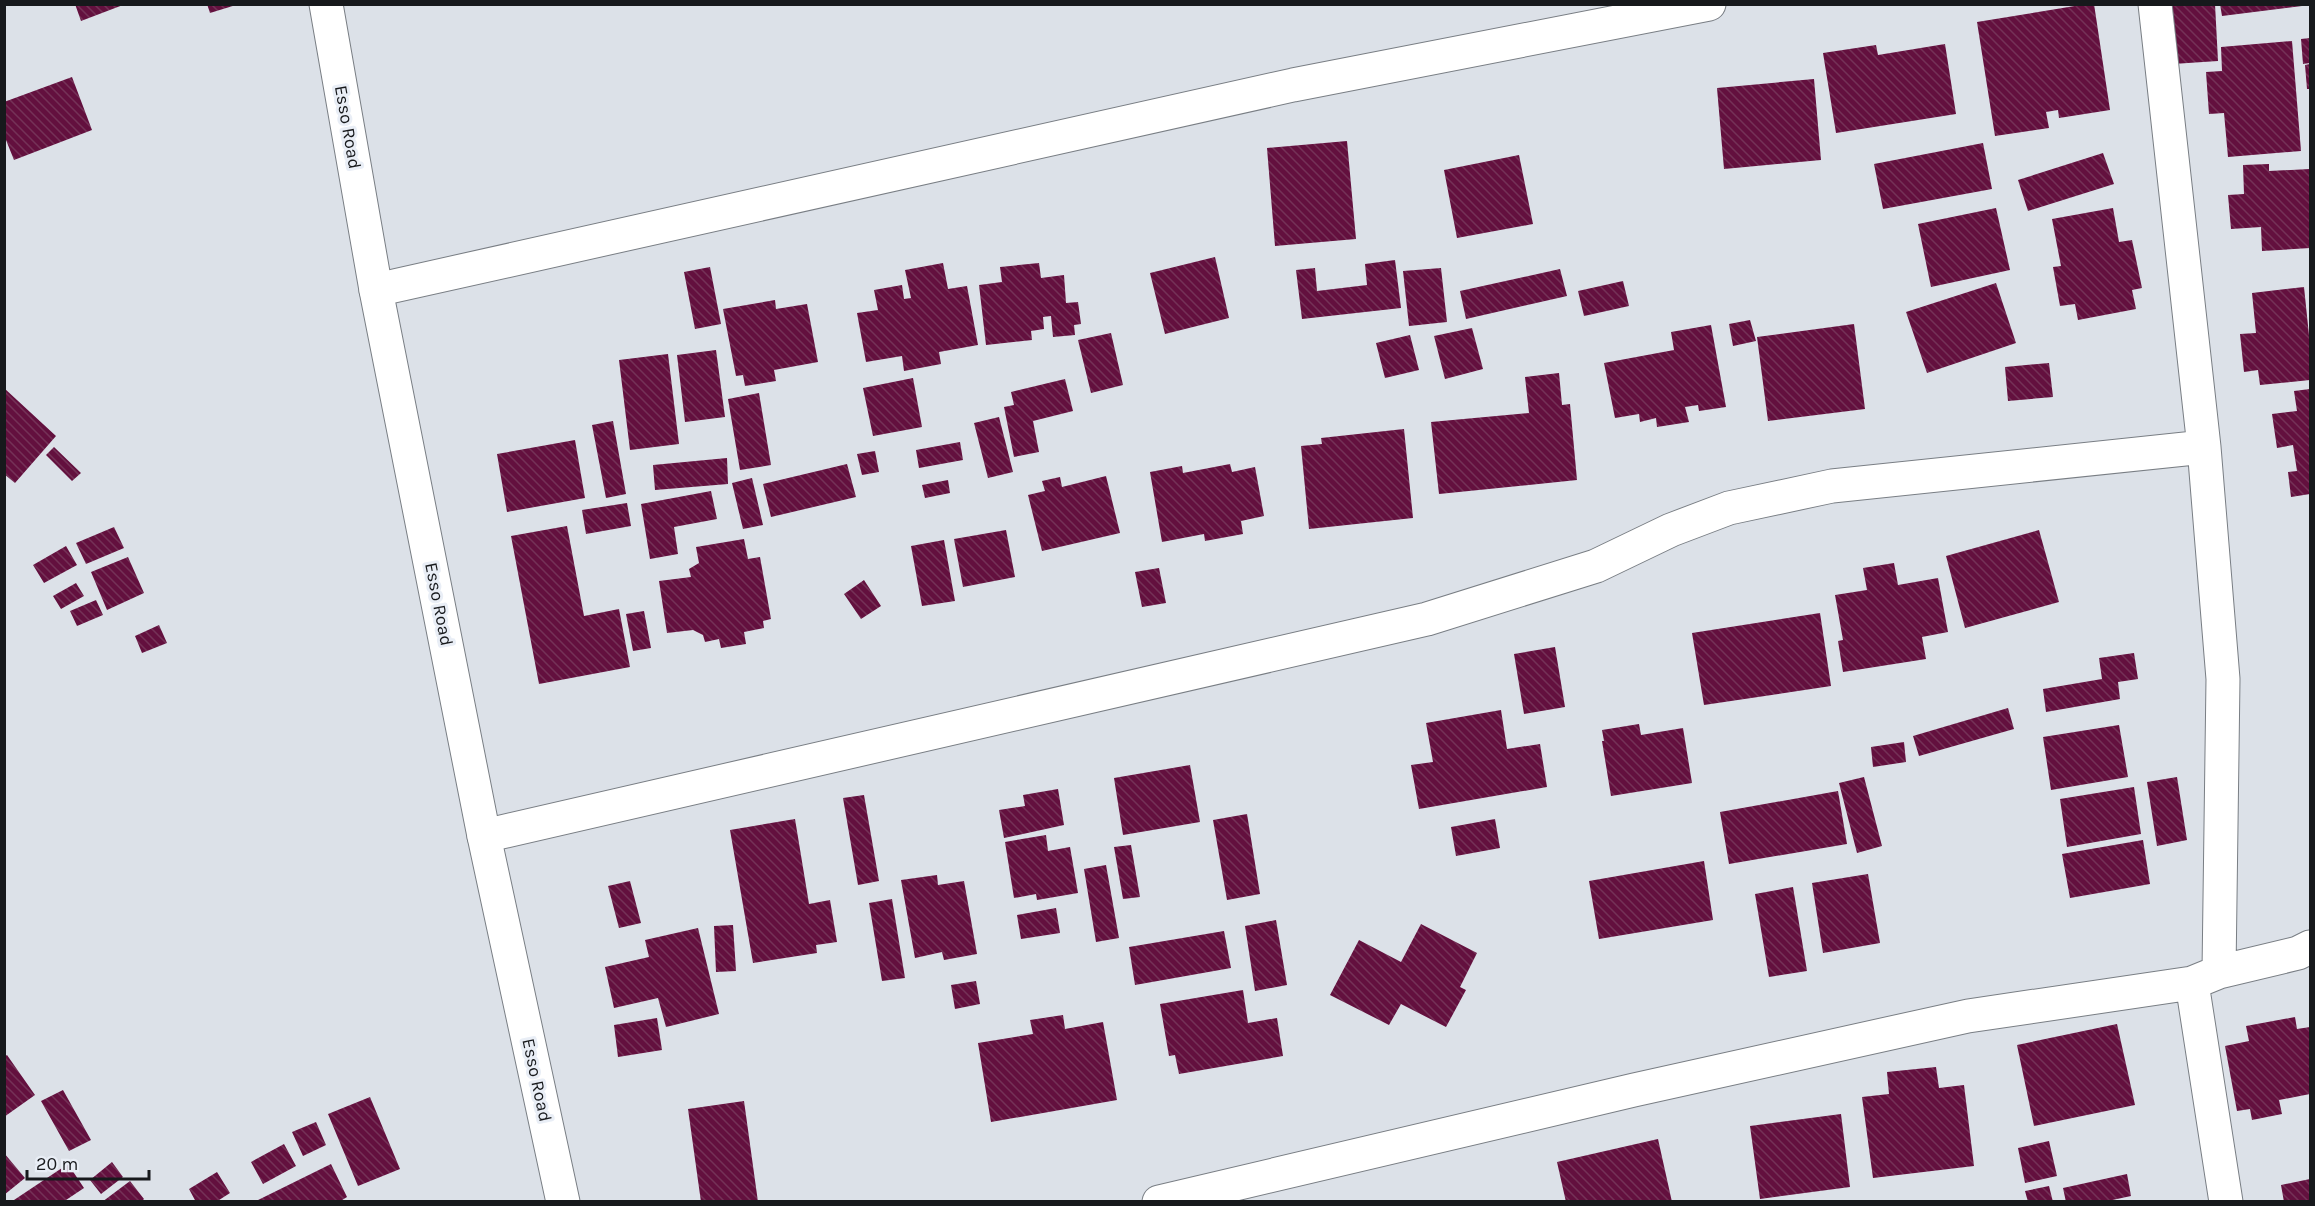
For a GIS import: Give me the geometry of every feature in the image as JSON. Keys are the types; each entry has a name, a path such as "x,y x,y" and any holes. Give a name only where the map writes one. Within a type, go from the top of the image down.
{"street":[{"name":"Esso Road","path":"326,4 376,290 484,836 563,1202"},
{"path":"376,290 1293,85 1709,4"},
{"path":"2156,4 2204,447 2223,679 2206,977 2226,1202"},
{"path":"484,836 1427,619 1596,566 1671,530 1729,508 1832,486 2204,447"},
{"path":"1159,1202 1634,1090 1968,1016 2206,977 2298,953 2310,947"}],"building":[{"path":"75,4 123,4 123,5 81,21"},
{"path":"207,4 236,4 236,5 210,13"},
{"path":"2094,4 2110,110 2059,118 2058,110 2046,112 2049,128 1995,136 1977,22"},
{"path":"2170,4 2215,4 2218,61 2173,64"},
{"path":"2220,4 2302,4 2302,6 2222,16"},
{"path":"2310,38 2310,63 2303,64 2301,39"},
{"path":"2292,41 2301,151 2228,157 2224,113 2209,114 2206,72 2222,71 2221,47"},
{"path":"1945,44 1956,114 1836,133 1823,53 1876,45 1878,55"},
{"path":"2310,64 2310,89 2307,89 2305,65"},
{"path":"72,77 92,130 14,160 4,135 4,102"},
{"path":"1814,79 1821,160 1724,169 1717,88"},
{"path":"1347,141 1356,239 1275,246 1267,148"},
{"path":"1983,143 1992,189 1883,209 1874,164"},
{"path":"2103,153 2114,184 2028,211 2018,180"},
{"path":"1519,155 1533,224 1457,238 1444,170"},
{"path":"2269,164 2269,171 2310,169 2310,248 2262,251 2261,227 2231,229 2228,195 2244,194 2243,165"},
{"path":"1996,208 2010,270 1931,287 1918,224"},
{"path":"2113,208 2119,242 2132,240 2142,288 2132,290 2136,309 2078,320 2075,304 2060,306 2053,267 2061,266 2052,219"},
{"path":"1215,257 1229,318 1165,334 1150,273"},
{"path":"1395,260 1401,308 1302,319 1296,270 1315,268 1317,291 1367,285 1365,264"},
{"path":"943,263 948,289 967,286 978,345 939,352 941,364 904,371 902,356 866,362 857,313 878,310 874,290 902,285 904,299 911,298 905,270"},
{"path":"1039,263 1041,278 1064,275 1066,303 1078,302 1081,324 1074,325 1075,335 1053,337 1051,316 1043,317 1044,329 1031,331 1032,340 986,345 979,285 1002,282 1000,267"},
{"path":"710,267 721,324 695,329 684,272"},
{"path":"1441,268 1447,322 1409,326 1403,271"},
{"path":"1560,269 1567,296 1466,319 1460,291"},
{"path":"1623,281 1629,306 1584,316 1578,291"},
{"path":"1996,283 2016,343 1927,373 1906,312"},
{"path":"2304,287 2310,345 2310,380 2260,385 2258,370 2244,372 2240,334 2256,333 2252,293"},
{"path":"775,300 776,309 807,304 818,362 774,370 776,381 745,386 743,375 736,376 723,309"},
{"path":"1750,320 1756,341 1733,346 1729,324"},
{"path":"1854,324 1865,409 1768,421 1757,337"},
{"path":"1711,325 1726,407 1699,411 1698,405 1685,407 1689,422 1657,427 1656,418 1640,422 1639,414 1615,418 1604,363 1674,350 1671,332"},
{"path":"1472,328 1483,369 1445,379 1434,336"},
{"path":"1111,333 1123,385 1091,393 1078,340"},
{"path":"1410,335 1419,370 1385,378 1376,343"},
{"path":"716,350 725,417 685,422 677,355"},
{"path":"668,354 679,444 630,450 619,360"},
{"path":"2049,363 2053,397 2008,401 2005,367"},
{"path":"1559,373 1562,405 1570,404 1577,480 1439,494 1431,422 1529,413 1525,377"},
{"path":"913,378 922,427 873,436 863,388"},
{"path":"1065,379 1073,411 1033,421 1039,452 1014,457 1004,407 1014,405 1011,392"},
{"path":"4,388 56,436 15,483 4,474"},
{"path":"2310,389 2310,494 2291,497 2288,472 2297,471 2293,445 2277,448 2272,414 2297,411 2294,391"},
{"path":"759,393 771,465 740,470 728,399"},
{"path":"999,417 1013,472 988,478 974,423"},
{"path":"613,421 626,494 606,498 592,425"},
{"path":"1404,429 1413,518 1309,529 1301,446 1322,444 1321,438"},
{"path":"575,440 585,498 507,512 497,454"},
{"path":"960,442 963,460 919,468 916,450"},
{"path":"54,447 81,473 72,481 46,455"},
{"path":"875,451 879,472 862,475 857,454"},
{"path":"727,458 728,484 655,490 653,465"},
{"path":"847,464 856,497 771,517 763,484"},
{"path":"1230,464 1232,472 1255,467 1264,516 1241,521 1243,534 1205,541 1204,534 1162,542 1150,472 1182,466 1183,473"},
{"path":"1106,476 1120,533 1042,551 1028,495 1045,491 1042,481 1060,477 1062,487"},
{"path":"752,478 763,525 743,529 732,483"},
{"path":"948,480 950,493 925,498 922,485"},
{"path":"711,491 717,519 674,527 678,554 650,559 641,504"},
{"path":"627,503 631,526 586,534 582,510"},
{"path":"567,526 584,616 619,609 630,667 539,684 511,536"},
{"path":"114,527 124,548 86,564 76,543"},
{"path":"1006,530 1015,577 963,587 954,539"},
{"path":"2039,530 2059,602 1965,628 1946,556"},
{"path":"744,539 748,559 760,557 771,619 763,621 764,628 744,632 746,644 721,648 719,639 705,642 703,635 693,630 667,633 659,581 691,577 689,569 699,563 696,547"},
{"path":"944,540 955,601 922,606 911,546"},
{"path":"66,546 77,565 44,583 33,565"},
{"path":"128,557 144,593 107,610 91,572"},
{"path":"1894,563 1898,585 1938,578 1948,632 1922,637 1926,659 1843,672 1838,641 1843,640 1835,595 1867,590 1863,568"},
{"path":"1159,568 1166,603 1142,607 1135,572"},
{"path":"864,580 881,606 861,619 844,594"},
{"path":"76,583 84,596 61,609 53,596"},
{"path":"96,600 103,615 77,626 70,611"},
{"path":"644,611 651,648 633,651 626,614"},
{"path":"1820,613 1831,686 1704,705 1692,633"},
{"path":"159,625 167,643 142,653 135,636"},
{"path":"1555,647 1565,707 1524,714 1514,654"},
{"path":"2134,653 2138,679 2118,682 2120,699 2046,712 2043,689 2102,679 2099,658"},
{"path":"2008,708 2014,729 1919,756 1913,736"},
{"path":"1501,710 1507,749 1540,744 1547,787 1419,809 1411,765 1433,762 1426,723"},
{"path":"1639,724 1641,735 1683,728 1692,783 1611,796 1602,730"},
{"path":"2119,725 2128,777 2051,790 2043,737"},
{"path":"1904,742 1906,762 1873,767 1871,747"},
{"path":"1190,765 1200,822 1123,835 1114,778"},
{"path":"1864,777 1882,846 1857,853 1839,783"},
{"path":"2177,777 2187,840 2157,846 2147,782"},
{"path":"2134,787 2141,834 2067,847 2060,799"},
{"path":"1058,789 1064,825 1004,838 999,810 1025,806 1023,795"},
{"path":"1838,791 1847,844 1729,864 1720,812"},
{"path":"864,795 879,881 858,885 843,798"},
{"path":"1247,814 1260,894 1227,900 1213,820"},
{"path":"795,819 809,904 830,900 837,942 816,945 817,953 753,963 730,830"},
{"path":"1495,819 1500,848 1456,856 1451,827"},
{"path":"1046,835 1048,851 1070,847 1078,893 1037,900 1036,894 1014,898 1005,842"},
{"path":"2143,840 2150,884 2070,898 2062,854"},
{"path":"1131,845 1140,897 1123,899 1114,847"},
{"path":"1704,861 1713,920 1599,939 1589,881"},
{"path":"1106,865 1119,938 1096,942 1084,869"},
{"path":"1868,874 1880,943 1823,953 1812,883"},
{"path":"937,875 938,885 964,881 977,954 944,960 942,952 915,958 901,880"},
{"path":"630,881 641,923 619,928 608,886"},
{"path":"1793,887 1807,971 1769,977 1755,894"},
{"path":"892,899 905,978 882,981 869,903"},
{"path":"1056,908 1060,933 1021,939 1017,915"},
{"path":"1276,920 1287,985 1255,991 1245,926"},
{"path":"1421,924 1477,953 1460,987 1466,990 1446,1027 1401,1004 1389,1025 1330,995 1359,940 1401,962"},
{"path":"733,925 736,971 716,972 714,926"},
{"path":"698,928 719,1014 666,1027 658,998 614,1008 605,967 649,957 645,940"},
{"path":"1224,931 1231,968 1135,985 1129,947"},
{"path":"976,981 980,1004 955,1009 951,985"},
{"path":"1243,990 1248,1023 1277,1018 1283,1056 1179,1074 1175,1055 1169,1056 1160,1004"},
{"path":"1063,1015 1065,1029 1103,1022 1117,1100 991,1122 978,1043 1033,1034 1030,1020"},
{"path":"2295,1017 2297,1029 2310,1027 2310,1094 2279,1100 2282,1114 2252,1120 2250,1109 2237,1111 2225,1046 2249,1041 2246,1026"},
{"path":"657,1018 662,1050 618,1057 614,1025"},
{"path":"2117,1024 2135,1105 2034,1126 2017,1045"},
{"path":"7,1055 35,1095 4,1117 4,1057"},
{"path":"1936,1067 1939,1088 1964,1085 1974,1166 1873,1178 1862,1097 1889,1094 1887,1072"},
{"path":"63,1090 91,1140 69,1151 41,1101"},
{"path":"370,1097 400,1169 358,1186 328,1114"},
{"path":"744,1101 758,1202 701,1202 688,1109"},
{"path":"1841,1114 1850,1187 1760,1199 1750,1126"},
{"path":"316,1122 326,1145 303,1156 292,1132"},
{"path":"1658,1139 1672,1202 1566,1202 1557,1162"},
{"path":"2049,1141 2057,1176 2025,1183 2018,1148"},
{"path":"284,1144 296,1166 263,1184 251,1162"},
{"path":"4,1153 25,1178 4,1195"},
{"path":"112,1162 123,1177 101,1194 90,1180"},
{"path":"68,1164 84,1188 63,1202 11,1202"},
{"path":"331,1164 347,1197 339,1202 254,1202"},
{"path":"217,1172 230,1193 216,1202 196,1202 189,1189"},
{"path":"2127,1174 2131,1196 2103,1202 2066,1202 2063,1188"},
{"path":"2310,1179 2310,1202 2284,1202 2281,1185"},
{"path":"130,1181 144,1199 141,1202 102,1202"},
{"path":"2049,1186 2053,1202 2028,1202 2025,1191"}]}
